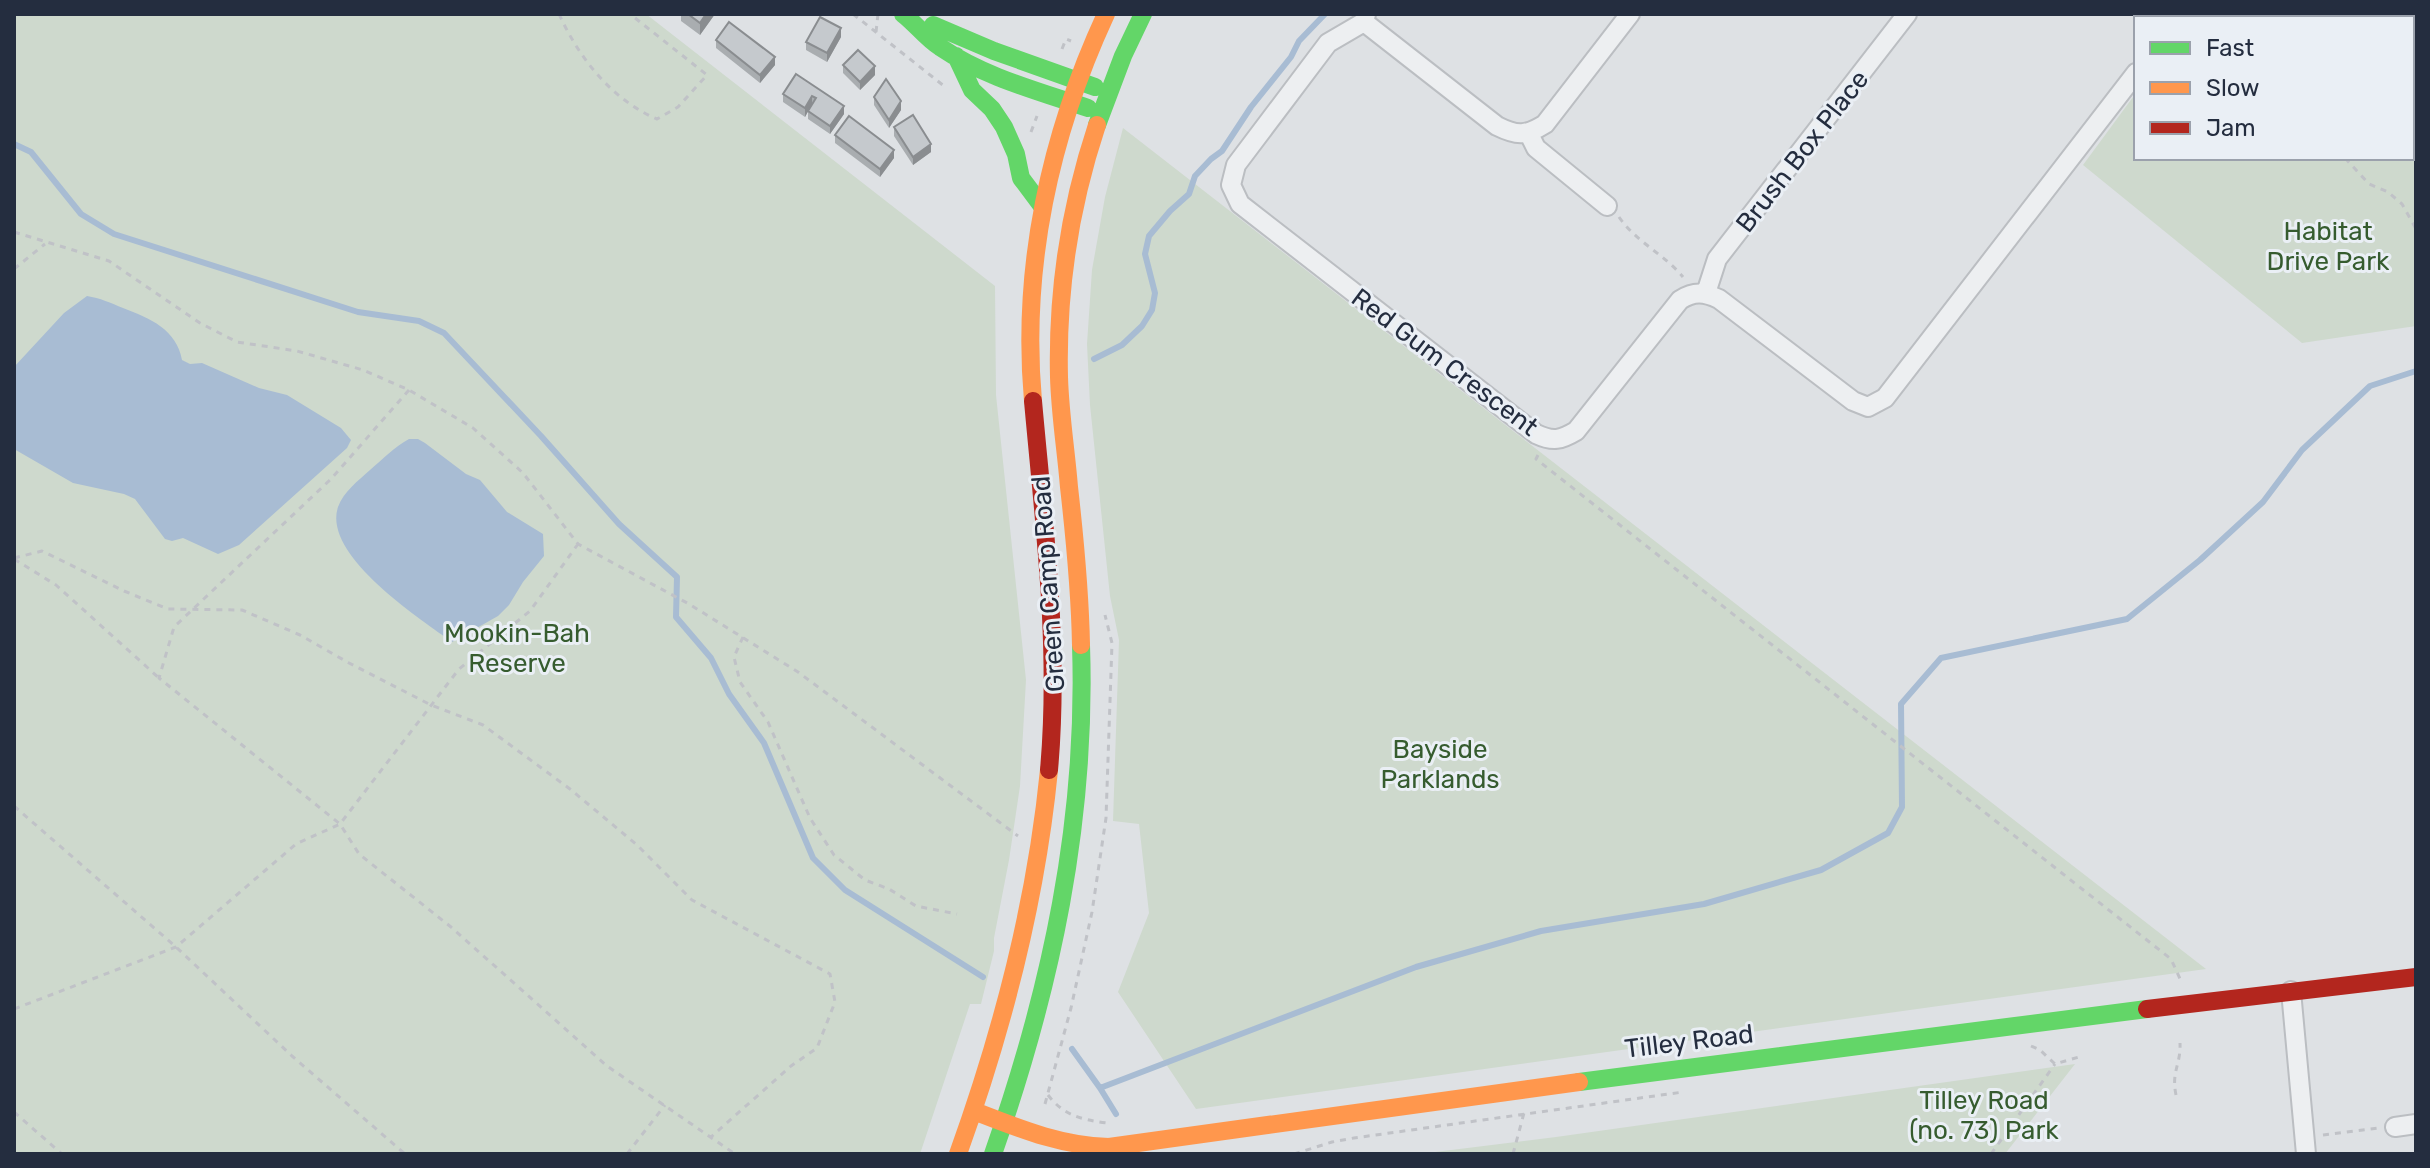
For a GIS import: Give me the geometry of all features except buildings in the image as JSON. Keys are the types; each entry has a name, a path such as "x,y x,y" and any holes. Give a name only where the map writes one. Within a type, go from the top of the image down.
{"main road":[{"name":"Green Camp Road","path":"958,1154 989,1070 1008,1003 1041,843 1049,773 1052,620 1031,380 1033,278 1042,206 1056,146 1077,80 1106,14"},
{"name":"Green Camp Road","path":"993,1154 1035,1027 1060,916 1079,768 1081,622 1059,376 1062,287 1083,168 1107,92 1143,14"},
{"path":"905,15 1107,92"},
{"path":"905,15 938,46 956,56 1000,76 1100,113"},
{"path":"956,56 972,90 992,109 1004,127 1016,154 1021,178 1042,206"},
{"name":"Tilley Road","path":"974,1111 1065,1143 1102,1150 1522,1089 2416,977"}],"street":[{"path":"1365,18 1497,126 1513,134 1529,134 1545,124 1630,14"},
{"name":"Brush Box Place","path":"1706,293 1717,259 1907,14"},
{"name":"Red Gum Crescent","path":"1365,18 1328,43 1236,165 1231,185 1240,204 1536,434 1547,439 1561,440 1576,431 1680,300 1690,293 1706,293"},
{"path":"1706,293 1719,299 1853,401 1868,407 1885,398 2134,76"},
{"path":"1529,134 1536,148 1607,206"},
{"path":"2291,991 2305,1146"},
{"path":"2395,1127 2416,1124"}],"path":[{"path":"559,14 568,35 601,79 636,110 657,119 678,107 707,75 630,14"},
{"path":"853,14 954,94"},
{"path":"876,32 878,14"},
{"path":"2347,160 2369,184 2388,192 2402,204 2416,229"},
{"path":"1607,206 1629,232 1672,263 1685,279 1706,293"},
{"path":"14,232 109,261 200,323 237,342 297,351 363,370 409,390 473,428 523,473 578,544 689,604 798,672 1018,836 1041,843"},
{"path":"14,269 47,243"},
{"path":"159,678 174,627 331,479 409,390"},
{"path":"1547,439 1536,459 2171,959 2191,1003"},
{"path":"14,1009 176,947 296,844 340,824 459,669 530,611 578,544"},
{"path":"711,1137 791,1066 817,1048 835,1002 830,974 692,900 637,845 570,789 483,725 431,705 300,635 242,610 168,609 42,551 14,559 56,585 159,678 340,824 359,854 451,927 607,1066 735,1154"},
{"path":"14,568 19,564"},
{"path":"743,637 734,657 740,682 768,722 810,818 834,855 865,880 889,889 916,906 957,914"},
{"path":"14,806 405,1154"},
{"path":"2176,1095 2172,1077 2180,1056 2180,1043"},
{"path":"2022,1045 2040,1050 2055,1064"},
{"path":"1991,1154 2055,1064 2079,1057"},
{"path":"1513,1154 1524,1115 1522,1089"},
{"path":"1294,1154 1354,1138 1695,1091"},
{"path":"1048,1095 1058,1108 1070,1115 1111,1124"},
{"path":"627,1154 665,1105"},
{"path":"14,1112 62,1154"},
{"path":"2305,1146 2395,1127"}],"green space":[{"name":"Mookin-Bah Reserve","path":"14,14 646,14 995,286 996,395 1026,680 1020,786 994,951 981,1004 970,1004 920,1154 14,1154"},
{"name":"Habitat Drive Park","path":"2416,14 2416,326 2302,343 2083,165 2134,96 2134,160 2414,160 2414,16 2194,16"},
{"name":"Bayside Parklands","path":"1123,128 2206,969 1196,1109 1118,992 1149,913 1139,824 1113,821 1119,640 1110,596 1090,405 1087,344 1092,270 1105,197"},
{"name":"Tilley Road (no. 73) Park","path":"2075,1064 2005,1154 1419,1154 1556,1137"}],"water":[{"path":"87,296 133,312 161,326 174,341 182,360 190,364 202,363 259,388 287,395 341,428 351,440 347,448 239,545 218,554 183,538 165,539 135,499 73,483 14,449 14,367 64,313"},
{"path":"409,439 425,443 466,474 480,480 507,512 543,534 544,556 509,605 498,616 452,642 377,584 344,545 337,526 338,507 348,491"}],"waterway":[{"path":"1094,359 1122,345 1142,326 1152,310 1155,293 1145,254 1149,236 1189,194 1195,176 1222,151 1251,107 1291,57 1299,41 1325,14"},
{"path":"14,144 31,152 81,214 114,234 358,312 419,321 444,333 619,524 677,577 676,617 711,658 729,694 764,743 813,858 845,890 983,977"},
{"path":"1100,1088 1416,967 1541,931 1704,904 1821,870 1888,833 1902,807 1901,704 1941,658 2127,619 2200,560 2263,502 2302,450 2370,386 2416,371"},
{"path":"1072,1049 1116,1114"}],"traffic: fast":[{"path":"903,14 957,58 1012,82 1088,108"},
{"path":"1097,125 1143,14"},
{"path":"933,25 994,51 1095,87"},
{"path":"956,56 972,90 992,109 1004,127 1016,154 1021,178 1042,206"},
{"path":"993,1154 1032,1030 1061,904 1078,776 1081,645"},
{"path":"1579,1082 2147,1009"}],"traffic: slow":[{"path":"1033,401 1031,301 1044,203 1069,107 1106,14"},
{"path":"1081,645 1059,345 1067,250 1079,187 1097,125"},
{"path":"958,1154 1016,965 1036,869 1049,770"},
{"path":"974,1111 1057,1140 1109,1147 1579,1082"},
{"path":"1095,1154 1109,1147"}],"traffic: jam":[{"path":"1033,401 1052,632 1049,770"},
{"path":"2147,1009 2416,977"}]}
